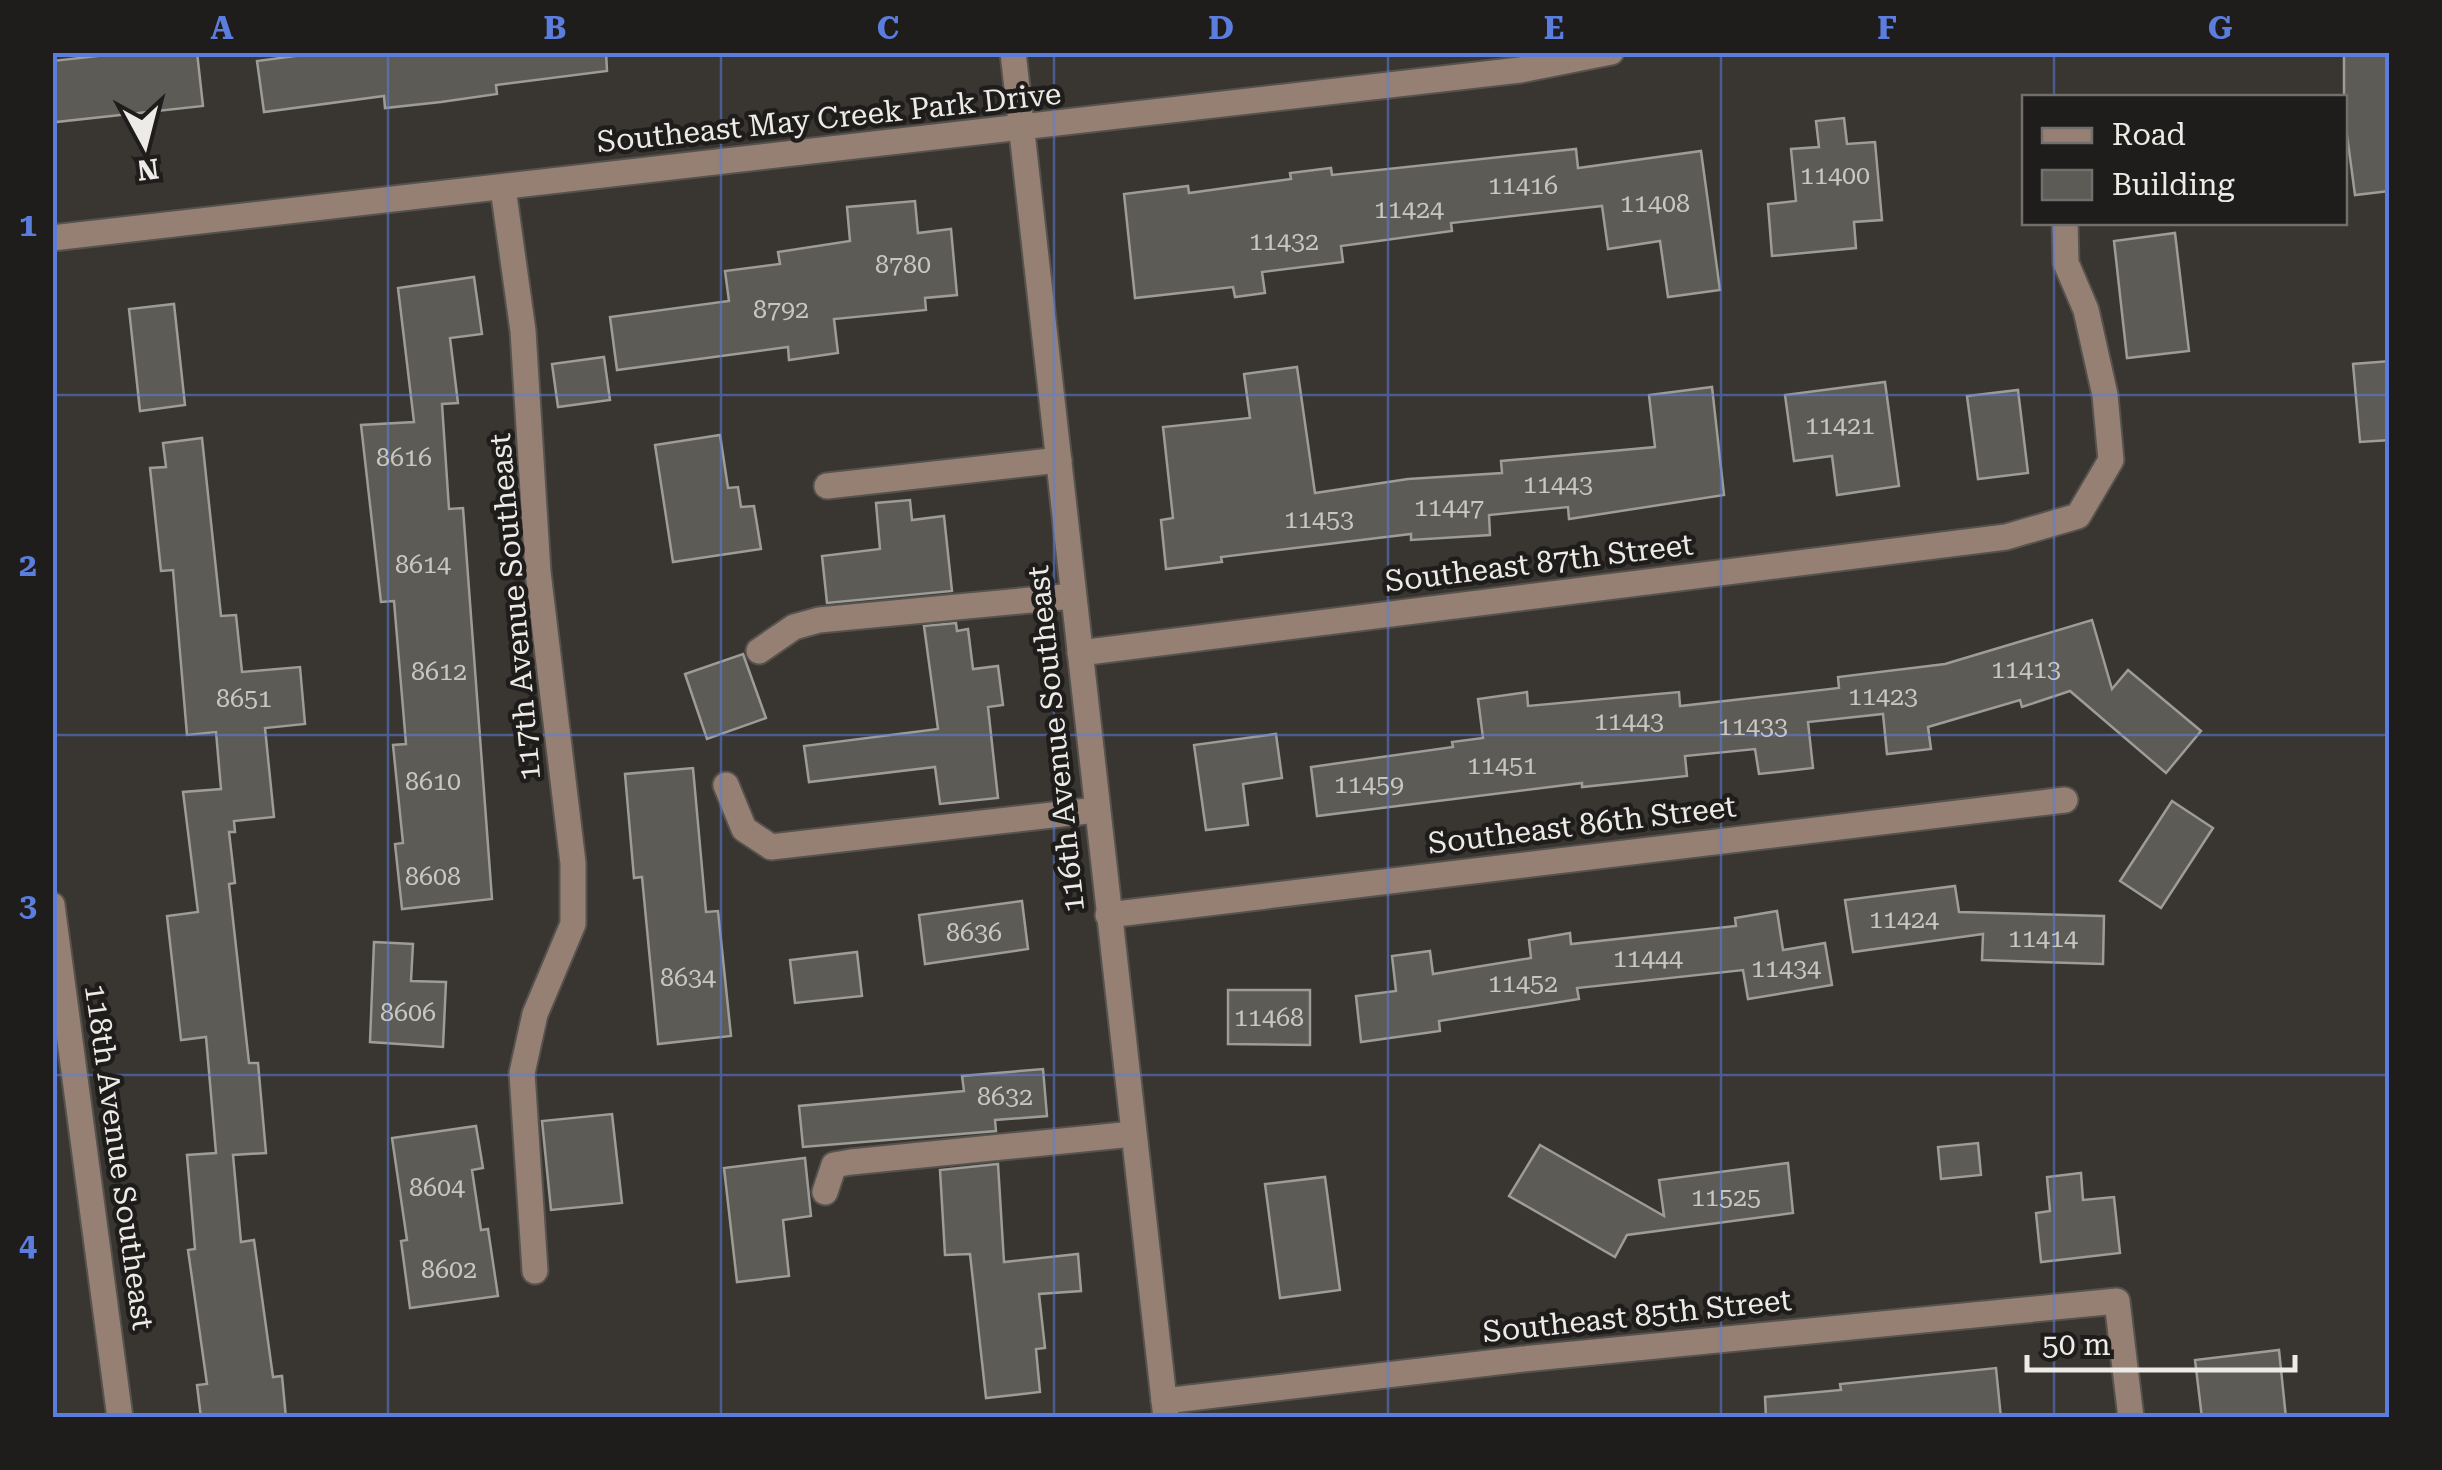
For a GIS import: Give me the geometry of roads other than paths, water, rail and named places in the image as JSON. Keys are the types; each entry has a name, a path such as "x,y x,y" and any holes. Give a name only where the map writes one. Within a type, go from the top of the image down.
{"street":[{"name":"116th Avenue Southeast","path":"1013,52 1165,1409"},
{"name":"Southeast May Creek Park Drive","path":"52,238 1022,130 1520,70 1610,52"},
{"name":"117th Avenue Southeast","path":"503,188 523,331 538,572 573,863 573,924 535,1014 522,1074 535,1272"},
{"name":"Southeast 87th Street","path":"1080,653 2006,537 2078,516 2111,460 2105,395 2086,310 2066,262 2065,225"},
{"path":"828,486 1059,460"},
{"path":"758,651 794,627 819,620 1073,596"},
{"path":"726,785 744,828 771,847 1096,810"},
{"name":"Southeast 86th Street","path":"1108,915 2065,800"},
{"name":"118th Avenue Southeast","path":"52,905 120,1418"},
{"path":"824,1192 834,1166 851,1162 1133,1134"},
{"name":"Southeast 85th Street","path":"1165,1409 1523,1360 2117,1302 2131,1418"}]}
